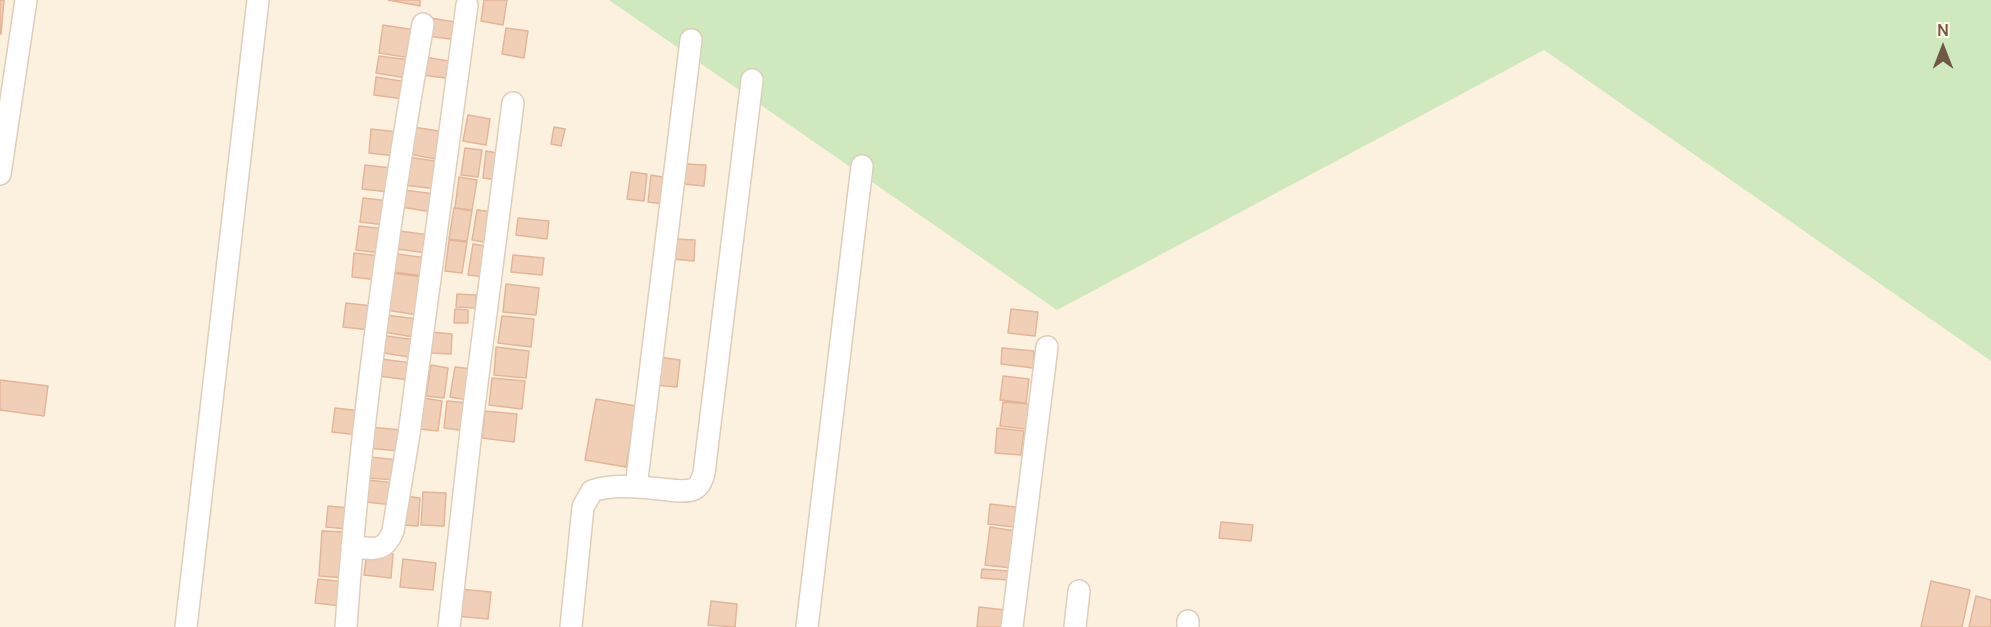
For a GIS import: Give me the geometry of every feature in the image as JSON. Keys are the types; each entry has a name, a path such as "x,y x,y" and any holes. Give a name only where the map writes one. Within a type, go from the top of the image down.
{"street":[{"path":"0,174 26,0"},
{"path":"186,627 258,0"},
{"path":"352,547 382,547 389,542 396,513 467,5"},
{"path":"346,627 352,547 378,313 399,162 423,24"},
{"path":"636,487 691,40"},
{"path":"571,627 583,507 592,491 603,487 636,487 683,491 694,489 700,483 704,473 752,80"},
{"path":"449,627 472,422 513,102"},
{"path":"807,627 862,166"},
{"path":"1012,627 1047,347"},
{"path":"1076,627 1078,591"}],"green space":[{"path":"609,0 1991,0 1991,361 1544,50 1057,310"}],"building":[{"path":"0,0 4,0 1,34 0,34"},
{"path":"388,0 420,0 420,6"},
{"path":"484,0 507,0 503,25 481,21"},
{"path":"430,18 461,23 458,40 427,36"},
{"path":"383,25 415,30 411,58 379,53"},
{"path":"506,28 528,31 524,58 502,54"},
{"path":"379,56 410,60 407,78 376,73"},
{"path":"424,57 455,62 453,79 422,75"},
{"path":"376,77 407,82 404,99 374,95"},
{"path":"468,115 490,119 486,145 463,141"},
{"path":"413,127 445,132 441,160 409,154"},
{"path":"554,127 565,129 561,146 551,144"},
{"path":"371,129 398,132 395,156 369,153"},
{"path":"465,148 482,150 478,177 461,175"},
{"path":"486,151 503,154 499,180 483,178"},
{"path":"408,157 441,162 436,189 404,185"},
{"path":"685,164 706,165 704,186 684,184"},
{"path":"365,165 391,168 389,192 362,189"},
{"path":"631,172 647,174 644,201 627,199"},
{"path":"651,175 668,178 664,204 648,202"},
{"path":"459,177 477,180 472,210 455,208"},
{"path":"404,190 435,194 432,212 401,207"},
{"path":"363,198 389,201 386,225 360,222"},
{"path":"454,208 472,211 467,241 449,239"},
{"path":"477,210 494,212 490,243 472,240"},
{"path":"518,218 549,221 547,239 516,235"},
{"path":"359,226 385,229 382,253 356,250"},
{"path":"399,231 430,235 427,253 397,249"},
{"path":"674,239 695,240 694,261 673,259"},
{"path":"449,240 467,242 462,273 445,271"},
{"path":"473,244 491,247 486,277 468,275"},
{"path":"354,253 381,256 378,280 352,277"},
{"path":"397,254 427,258 425,276 394,272"},
{"path":"513,255 544,258 542,275 511,272"},
{"path":"391,273 423,277 418,315 386,310"},
{"path":"506,284 539,288 536,315 503,312"},
{"path":"457,294 476,295 476,308 456,307"},
{"path":"346,303 373,306 370,330 343,327"},
{"path":"455,309 468,310 468,323 454,323"},
{"path":"1011,309 1038,312 1035,336 1008,333"},
{"path":"386,315 417,319 414,337 383,332"},
{"path":"502,316 534,319 531,347 498,343"},
{"path":"431,332 452,334 451,354 430,353"},
{"path":"386,336 417,340 415,358 384,353"},
{"path":"496,347 529,351 526,378 494,375"},
{"path":"1002,348 1034,351 1033,368 1001,364"},
{"path":"658,357 680,360 677,387 655,385"},
{"path":"381,359 412,363 409,380 378,376"},
{"path":"431,365 448,368 444,398 426,396"},
{"path":"455,367 472,369 468,400 450,397"},
{"path":"1003,376 1029,379 1026,403 1000,400"},
{"path":"492,378 525,381 522,409 489,405"},
{"path":"0,380 48,386 44,416 0,410"},
{"path":"424,398 442,401 438,431 420,429"},
{"path":"596,399 636,406 626,467 585,460"},
{"path":"447,401 469,403 466,431 444,428"},
{"path":"1003,402 1029,404 1026,429 1000,426"},
{"path":"335,408 362,411 359,435 332,432"},
{"path":"485,411 517,414 514,442 482,438"},
{"path":"370,427 401,430 399,451 368,448"},
{"path":"997,428 1024,431 1021,455 995,453"},
{"path":"370,457 398,460 396,480 368,478"},
{"path":"368,480 395,483 393,505 366,502"},
{"path":"423,492 446,493 444,526 421,525"},
{"path":"405,496 420,498 418,526 402,525"},
{"path":"990,504 1016,507 1014,527 988,524"},
{"path":"328,506 349,508 348,529 326,527"},
{"path":"1221,522 1253,525 1251,541 1219,538"},
{"path":"990,527 1016,531 1011,568 985,565"},
{"path":"322,531 348,532 345,578 319,576"},
{"path":"367,551 393,554 391,578 364,575"},
{"path":"403,559 436,563 433,590 400,587"},
{"path":"982,569 1008,571 1008,580 981,578"},
{"path":"318,579 345,582 342,606 315,603"},
{"path":"1931,581 1970,590 1962,627 1921,627"},
{"path":"459,589 491,592 488,619 456,616"},
{"path":"1976,596 1991,600 1991,627 1969,627"},
{"path":"711,601 737,604 735,627 708,625"},
{"path":"979,607 1005,610 1003,627 977,627"}]}
